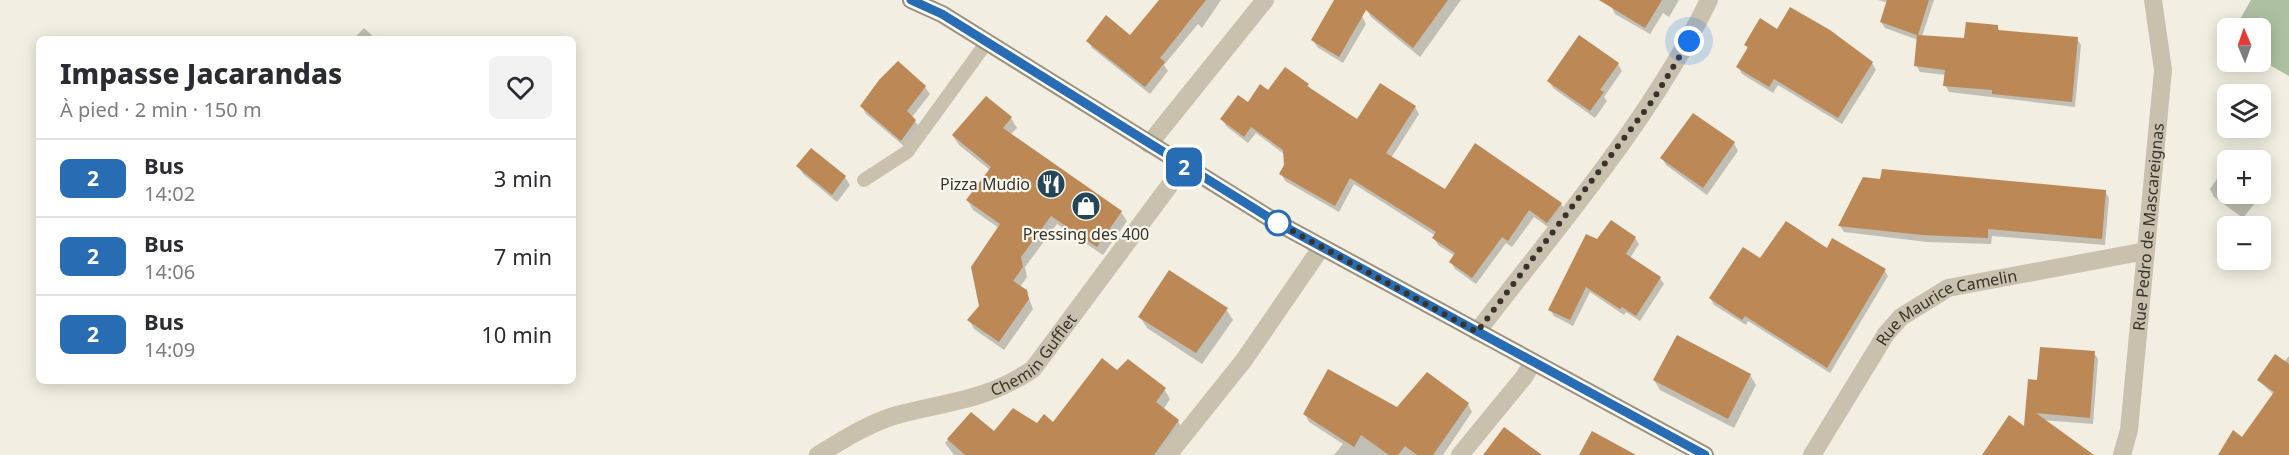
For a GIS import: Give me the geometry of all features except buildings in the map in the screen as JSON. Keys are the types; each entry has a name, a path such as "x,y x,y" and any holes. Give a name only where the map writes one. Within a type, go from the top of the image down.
{"main road":[{"path":"911,0 942,14 1184,166 1322,248 1705,455"}],"street":[{"path":"1149,144 1265,0"},
{"path":"1477,332 1653,100 1689,41 1709,0"},
{"name":"Rue Pedro de Mascareignas","path":"2122,455 2129,430 2163,70 2153,0"},
{"name":"Chemin Gufflet","path":"818,455 854,433 896,416 981,396 1009,385 1033,369 1184,166"},
{"path":"1168,455 1244,360 1322,248"},
{"name":"Rue Maurice Camelin","path":"1812,455 1886,334 1901,317 1921,303 1948,288 1976,281 2146,251"},
{"path":"1460,455 1533,362"}],"lane":[{"path":"864,180 907,152 987,42"}],"green space":[{"path":"2251,0 2289,0 2289,76 2271,66 2271,18 2241,18"}],"bus line":[{"name":"2","path":"911,0 942,14 1227,194 1322,248 1705,455"}],"place":[{"name":"Pizza Mudio","path":"1051,184"},
{"name":"Pressing des 400","path":"1086,206"}],"route":[{"path":"1278,223 1276,222 1477,332 1653,100 1689,41"}]}
